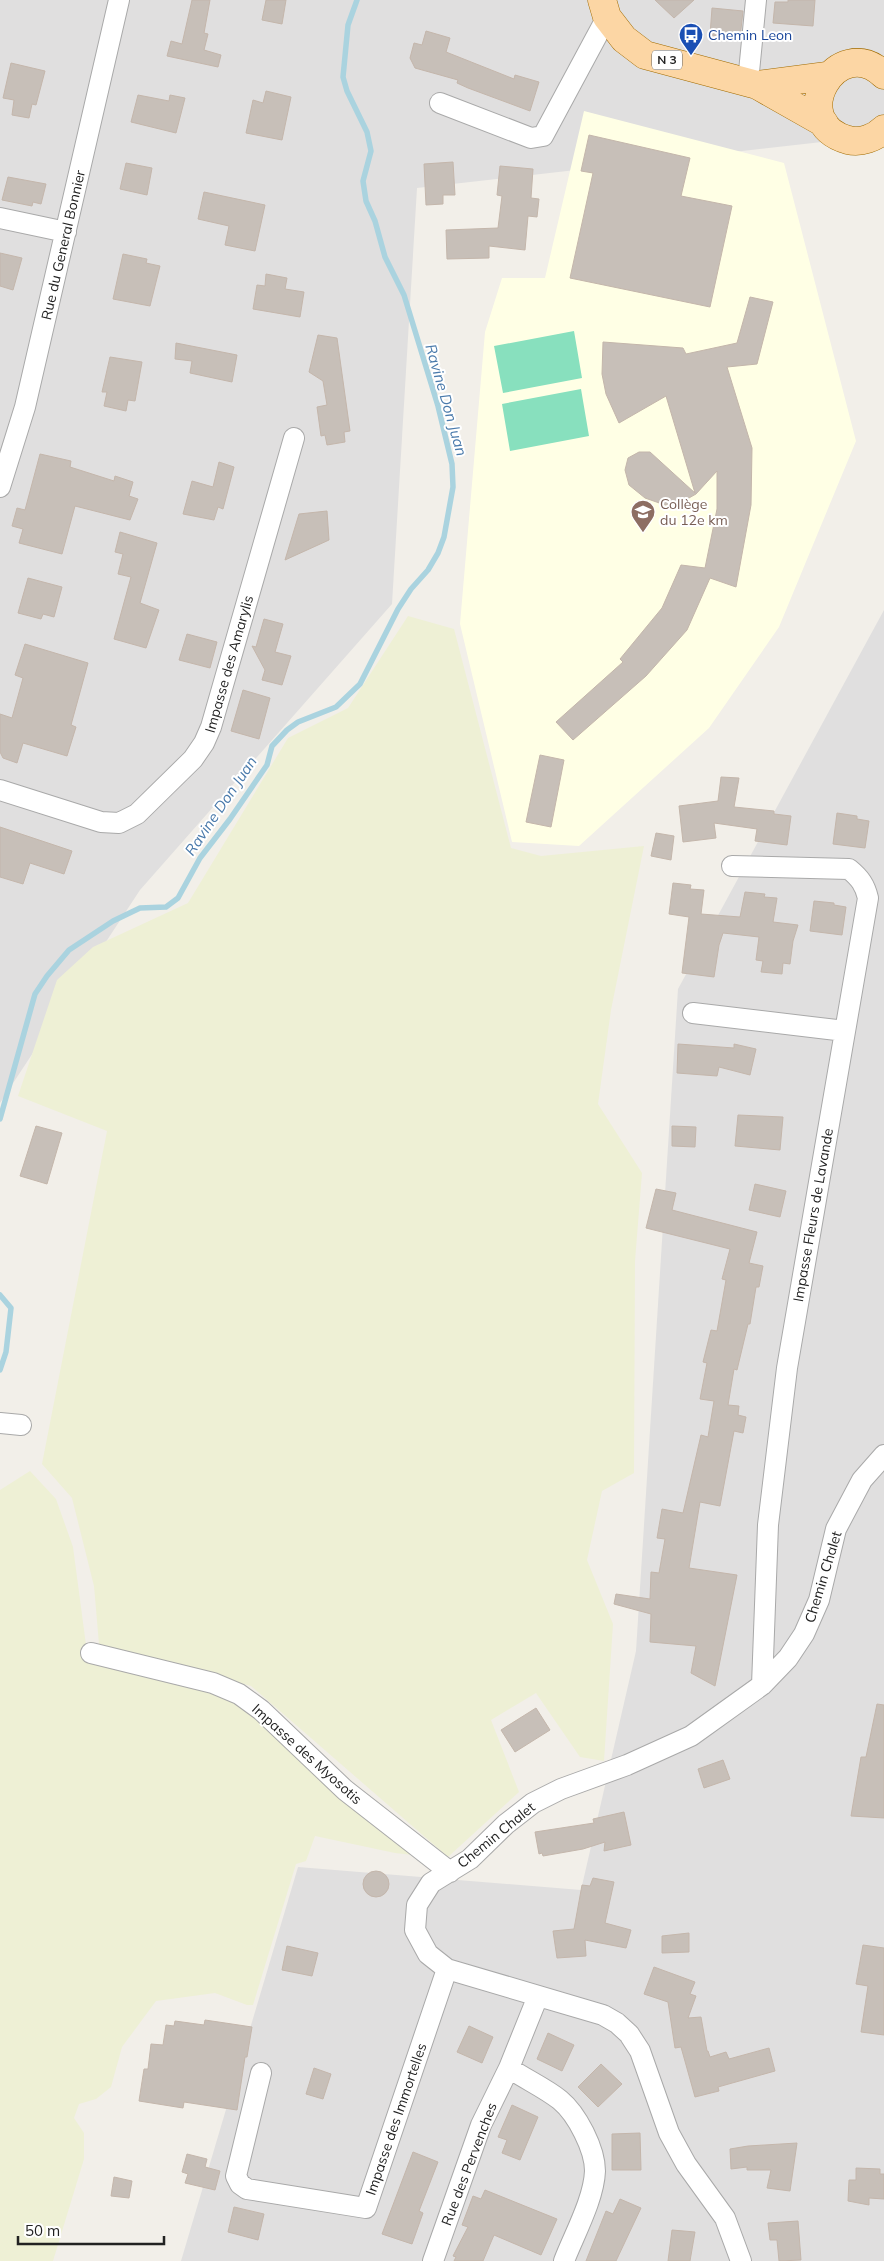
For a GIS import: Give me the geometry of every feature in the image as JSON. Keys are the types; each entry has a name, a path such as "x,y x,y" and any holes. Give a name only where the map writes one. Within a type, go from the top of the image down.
{"main road":[{"name":"N 3","path":"604,9 624,39 645,55 753,84 824,123 841,137 852,140 864,140 875,136 884,129"},
{"name":"N 3","path":"753,84 827,76 835,70 854,63 867,64 884,75"},
{"path":"824,123 819,111 818,99 821,87 827,76"}],"street":[{"name":"Rue du General Bonnier","path":"0,487 25,407 119,0"},
{"path":"753,84 756,0"},
{"path":"440,103 531,138 543,136 604,9"},
{"path":"0,218 66,232"},
{"name":"Impasse des Amarylis","path":"0,790 101,822 119,823 137,814 192,759 204,743 211,727 294,438"},
{"name":"Impasse Fleurs de Lavande","path":"732,866 849,869 865,886 868,898 787,1368 768,1525 762,1685"},
{"path":"693,1014 846,1031"},
{"name":"Chemin Chalet","path":"741,2261 725,2218 686,2164 669,2133 640,2051 629,2034 604,2015 447,1970 428,1954 415,1930 417,1905 431,1883 470,1859 506,1824 533,1803 561,1789 627,1765 691,1736 762,1685 788,1658 804,1634 818,1600 836,1529 862,1480 884,1455"},
{"name":"Impasse des Myosotis","path":"91,1653 213,1682 239,1694 261,1710 346,1790 450,1872"},
{"name":"Impasse des Immortelles","path":"261,2073 236,2176 240,2184 247,2189 366,2208 447,1970"},
{"name":"Rue des Pervenches","path":"433,2261 481,2125 508,2068 538,1996"},
{"path":"508,2068 560,2101 578,2122 590,2147 595,2170 588,2199 564,2261"}],"shaded area":[{"path":"0,0 884,0 884,129 875,136 417,188 392,604 140,890 0,1103"},
{"name":"Collège du 12e km","path":"584,111 784,163 856,441 779,627 709,728 579,846 512,842 460,624 485,332 502,278 545,278"},
{"path":"884,610 884,2261 181,2261 298,1867 581,1890 636,1651 678,989"},
{"path":"408,616 454,629 511,848 541,856 644,846 611,1010 598,1104 642,1173 635,1261 634,1473 602,1491 587,1560 613,1624 604,1761 580,1757 536,1693 491,1720 519,1792 448,1857 251,1686 99,1644 94,1586 72,1498 42,1464 107,1131 18,1096 57,980 93,947 188,903 288,738 348,708"},
{"path":"30,1471 56,1499 73,1547 88,1660 209,1685 234,1700 422,1856 395,1853 315,1836 306,1861 296,1864 253,2005 247,2005 215,1993 156,2001 122,2047 111,2087 96,2099 79,2104 74,2118 84,2133 84,2159 53,2261 0,2261 0,1490"}],"green space":[{"path":"574,331 582,378 503,393 494,346"},
{"path":"581,389 589,436 510,451 502,404"}],"building":[{"path":"192,0 210,0 204,33 208,34 204,50 221,55 218,67 167,56 171,41 182,44"},
{"path":"266,0 286,0 282,24 262,20"},
{"path":"655,0 694,0 674,18"},
{"path":"788,0 815,0 813,26 773,23 775,2 788,2"},
{"path":"712,8 743,11 740,38 710,35"},
{"path":"426,31 450,38 446,52 514,79 515,75 539,82 530,111 468,88 457,83 458,80 415,68 410,58 414,43 422,45"},
{"path":"11,63 45,71 36,105 32,104 29,118 12,115 14,100 3,98"},
{"path":"266,91 291,97 282,140 246,133 253,100 263,103"},
{"path":"138,95 169,101 170,95 185,98 176,133 131,122"},
{"path":"589,135 690,158 681,196 732,206 710,307 570,278 593,173 581,171"},
{"path":"453,162 455,195 443,195 443,204 426,205 424,164"},
{"path":"126,163 152,168 147,195 120,189"},
{"path":"500,166 533,169 531,198 539,199 537,217 528,216 525,250 489,246 489,258 447,259 446,230 498,228 502,196 497,195"},
{"path":"8,177 46,184 41,204 33,202 32,206 2,200"},
{"path":"204,192 265,205 255,251 225,245 229,226 198,219"},
{"path":"0,253 22,258 13,290 0,286"},
{"path":"123,254 147,259 146,263 160,266 150,306 113,299"},
{"path":"266,274 287,278 285,289 304,292 300,317 253,309 257,285 265,286"},
{"path":"750,297 773,302 757,364 727,367 752,448 751,505 736,587 710,578 687,630 646,676 573,740 556,722 623,662 620,659 662,608 681,565 705,568 717,509 717,471 696,494 680,503 665,505 645,498 629,485 625,470 628,458 639,452 650,452 695,493 666,396 619,423 606,394 602,374 603,342 683,348 686,354 737,343"},
{"path":"318,335 337,338 350,431 344,432 345,442 327,445 325,435 321,436 317,407 327,405 323,381 309,372"},
{"path":"176,343 237,355 232,382 190,373 192,361 175,359"},
{"path":"110,357 142,362 135,401 128,400 126,411 104,406 107,392 102,392"},
{"path":"40,454 71,461 70,467 114,481 115,476 133,482 129,496 138,499 130,520 75,506 62,554 19,543 23,529 12,526 17,508 25,510"},
{"path":"219,462 234,467 223,509 218,507 214,520 183,514 192,481 213,487"},
{"path":"327,511 329,540 285,560 299,514"},
{"path":"120,532 157,543 140,603 159,610 146,648 114,639 131,577 118,574 123,554 115,552"},
{"path":"28,578 62,587 54,617 43,614 41,619 18,613"},
{"path":"264,619 283,624 275,652 291,656 282,685 262,680 265,670 252,646 256,647"},
{"path":"187,634 217,642 210,668 179,660"},
{"path":"25,644 88,663 71,725 76,727 67,756 23,743 17,763 3,758 0,752 0,714 12,718 23,678 15,675"},
{"path":"243,690 270,698 259,739 231,731"},
{"path":"540,755 564,760 551,827 526,822"},
{"path":"721,777 739,778 734,807 774,811 774,814 791,816 787,845 755,841 757,829 714,823 716,838 683,842 679,806 718,801"},
{"path":"837,813 857,816 857,819 869,821 865,848 833,844"},
{"path":"0,827 72,851 64,874 30,863 23,884 0,877"},
{"path":"656,833 674,836 671,860 651,856"},
{"path":"673,883 691,885 690,889 704,890 701,914 740,917 745,892 765,894 764,897 777,898 773,922 798,925 793,941 790,964 783,963 782,974 761,972 763,961 756,960 759,937 723,933 719,945 714,977 682,973 689,917 669,914"},
{"path":"814,901 834,903 834,905 846,907 842,935 810,931"},
{"path":"678,1044 734,1048 734,1044 756,1049 750,1075 719,1067 717,1076 677,1073"},
{"path":"738,1115 783,1117 780,1150 735,1146"},
{"path":"36,1126 62,1133 47,1184 20,1176"},
{"path":"672,1126 696,1127 695,1147 672,1146"},
{"path":"755,1184 786,1191 780,1217 749,1210"},
{"path":"656,1189 676,1193 672,1210 757,1232 749,1263 763,1266 759,1287 756,1287 750,1324 748,1324 737,1370 734,1369 728,1405 739,1406 738,1415 746,1417 743,1433 734,1431 720,1506 700,1502 689,1568 737,1575 715,1686 691,1673 696,1646 650,1642 651,1614 614,1604 616,1594 650,1599 651,1572 659,1573 665,1539 657,1538 662,1509 683,1513 701,1435 708,1437 714,1401 700,1399 707,1363 703,1362 711,1330 717,1331 726,1280 722,1279 730,1249 646,1228"},
{"path":"877,1704 884,1705 884,1818 851,1816 861,1757 866,1757"},
{"path":"536,1708 550,1730 515,1752 501,1730"},
{"path":"723,1760 730,1779 704,1788 698,1769"},
{"path":"624,1812 631,1845 604,1851 605,1842 583,1849 543,1856 542,1853 539,1854 535,1832 594,1823 593,1819"},
{"path":"376,1871 385,1875 389,1884 385,1893 376,1897 367,1893 363,1884 367,1875"},
{"path":"593,1878 614,1882 605,1923 631,1930 626,1948 585,1940 586,1956 557,1958 553,1931 574,1929 582,1885 590,1886"},
{"path":"689,1933 689,1952 662,1953 662,1936"},
{"path":"863,1945 884,1948 884,2035 861,2032 868,1986 856,1984"},
{"path":"287,1946 318,1953 312,1976 282,1970"},
{"path":"654,1967 695,1982 690,1994 696,1996 688,2018 701,2017 707,2051 710,2057 726,2052 729,2059 769,2048 775,2071 718,2087 719,2091 695,2097 681,2047 675,2048 668,2002 644,1994"},
{"path":"205,2020 252,2027 247,2057 245,2057 237,2110 184,2102 183,2108 139,2101 144,2069 148,2069 151,2044 163,2045 166,2025 174,2026 175,2021 204,2025"},
{"path":"469,2026 493,2037 482,2063 457,2052"},
{"path":"548,2033 574,2045 562,2071 537,2059"},
{"path":"601,2064 622,2084 598,2107 578,2087"},
{"path":"314,2068 331,2074 323,2099 306,2094"},
{"path":"512,2105 538,2117 520,2160 502,2153 507,2140 498,2137"},
{"path":"640,2133 641,2170 612,2170 612,2134"},
{"path":"797,2143 790,2191 767,2188 771,2170 747,2170 747,2167 731,2169 730,2149"},
{"path":"413,2152 438,2162 419,2211 423,2213 412,2244 382,2234"},
{"path":"187,2154 207,2159 205,2167 220,2171 215,2190 185,2183 188,2174 182,2172"},
{"path":"856,2168 880,2169 880,2174 884,2174 884,2199 869,2198 869,2205 848,2201 849,2180 856,2180"},
{"path":"114,2177 132,2181 129,2198 111,2196"},
{"path":"485,2190 557,2219 541,2255 494,2235 483,2261 454,2261 456,2257 453,2256 468,2227 462,2225 473,2196 481,2199"},
{"path":"620,2199 641,2208 616,2261 586,2261 606,2211 613,2214"},
{"path":"234,2207 264,2214 258,2240 228,2232"},
{"path":"798,2221 801,2260 779,2261 777,2240 770,2240 768,2223"},
{"path":"672,2230 695,2232 690,2261 668,2261"}],"waterway":[{"name":"Ravine Don Juan","path":"0,1119 35,994 47,976 69,950 113,921 140,908 166,907 178,898 200,858 230,819 267,765 272,746 287,730 298,722 336,707 360,684 398,609 411,589 428,570 438,553 444,537 453,487 452,464 438,406 404,295 385,257 375,221 366,201 363,181 371,151 367,132 347,91 343,77 348,25 357,0"},
{"name":"Ravine Don Juan","path":"0,1295 11,1308 6,1352 0,1370"}],"place":[{"name":"Chemin Leon","path":"691,56"},
{"name":"Collège du 12e km","path":"643,533"}]}
